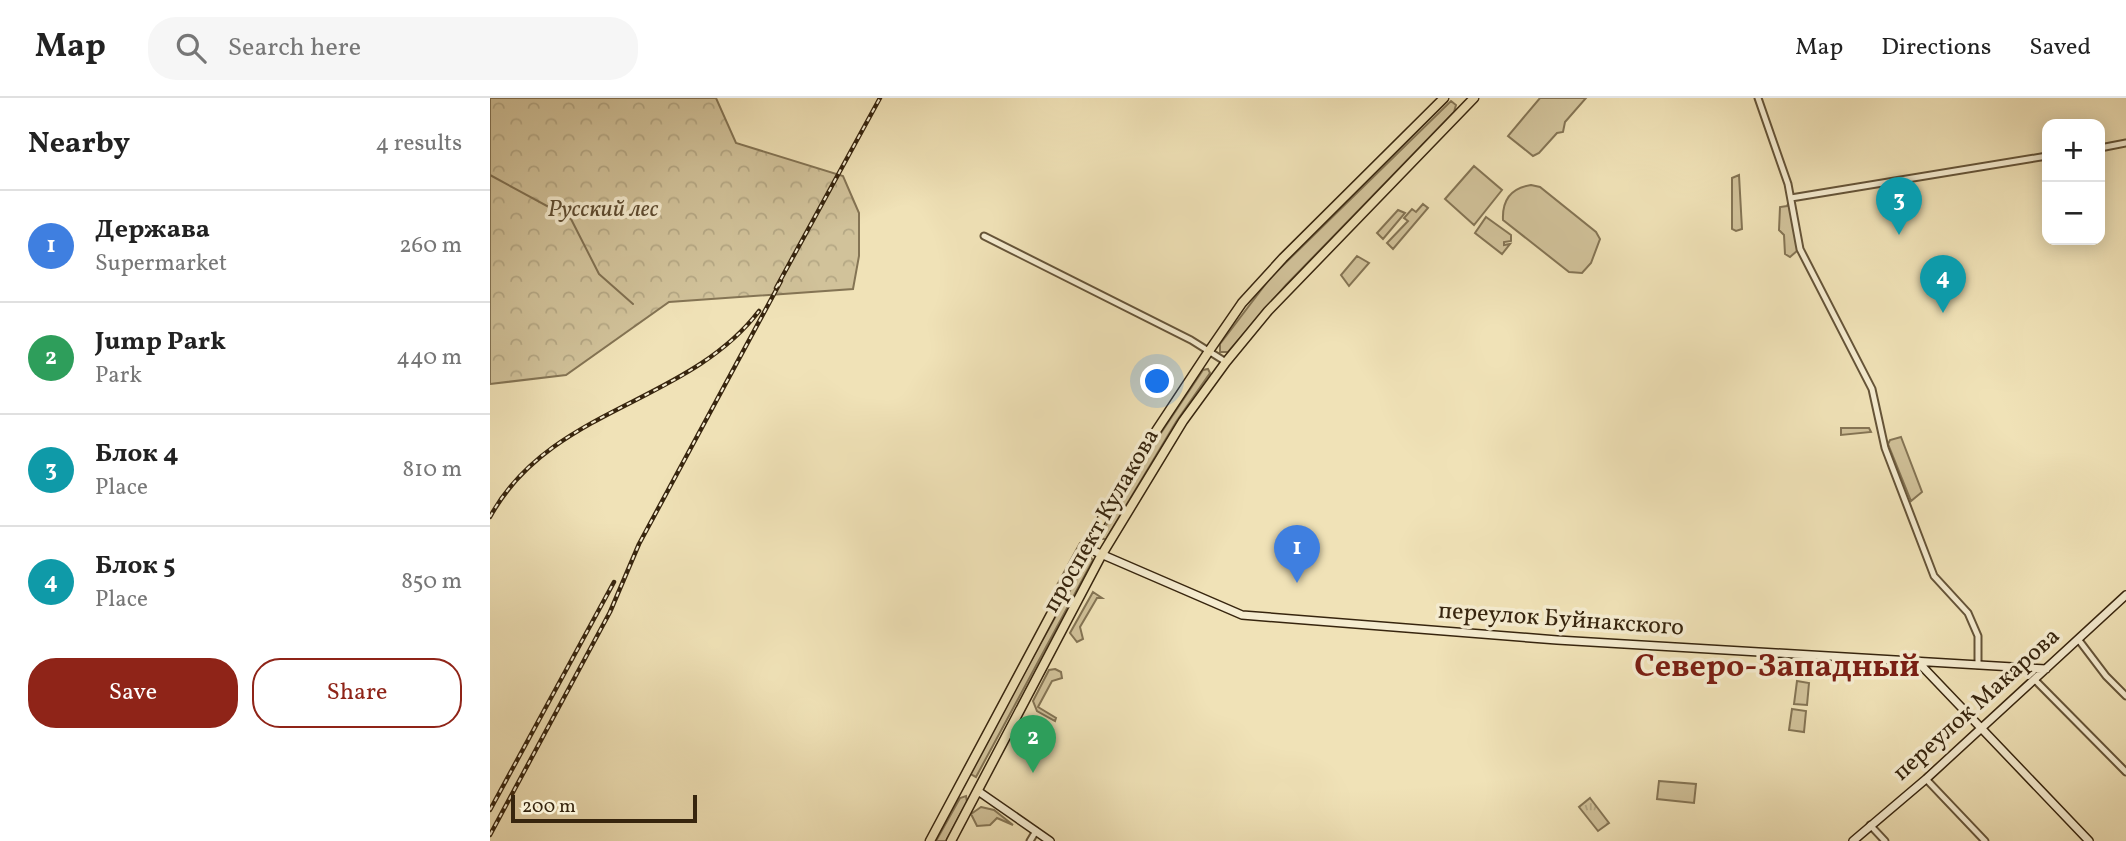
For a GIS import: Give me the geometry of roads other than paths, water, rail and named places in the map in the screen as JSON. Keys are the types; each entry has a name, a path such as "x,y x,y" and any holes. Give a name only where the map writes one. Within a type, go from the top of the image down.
{"main road":[{"name":"проспект Кулакова","path":"930,841 1133,464 1242,303 1283,258 1444,98"},
{"name":"проспект Кулакова","path":"951,841 1101,556 1168,444 1226,362 1268,312 1470,99"},
{"path":"962,782 978,791"}],"street":[{"path":"1758,98 1791,198 1800,249 1872,389 1885,448 1928,562 1943,588 1968,613 1978,636 1978,664"},
{"path":"2105,147 2126,144"},
{"path":"1791,198 2042,157"},
{"path":"984,236 1226,362"},
{"name":"переулок Буйнакского","path":"1087,548 1242,615 1557,640 2046,669"},
{"name":"переулок Макарова","path":"1853,841 1926,779 2126,595"},
{"path":"2078,639 2106,676 2126,696"},
{"path":"1917,662 2089,841"},
{"path":"2034,679 2126,772"},
{"path":"1926,779 1985,841"},
{"path":"978,791 1050,841"},
{"path":"1870,825 1885,841"},
{"path":"1030,841 1036,831"}],"waterway":[{"path":"490,175 571,219 599,274 633,304"}],"railway":[{"path":"776,288 880,98"},
{"path":"490,835 610,612 639,544 781,281"},
{"path":"490,517 516,480 547,452 582,428 695,367 729,342 759,311"},
{"path":"490,810 614,582"}],"place":[{"name":"Блок 4","path":"1899,235"},
{"name":"Блок 5","path":"1943,313"},
{"name":"Держава","path":"1297,583"},
{"name":"Jump Park","path":"1033,773"}],"district":[{"name":"Северо-Западный","path":"1777,668"}],"park label":[{"name":"Русский лес","path":"603,210"}]}
